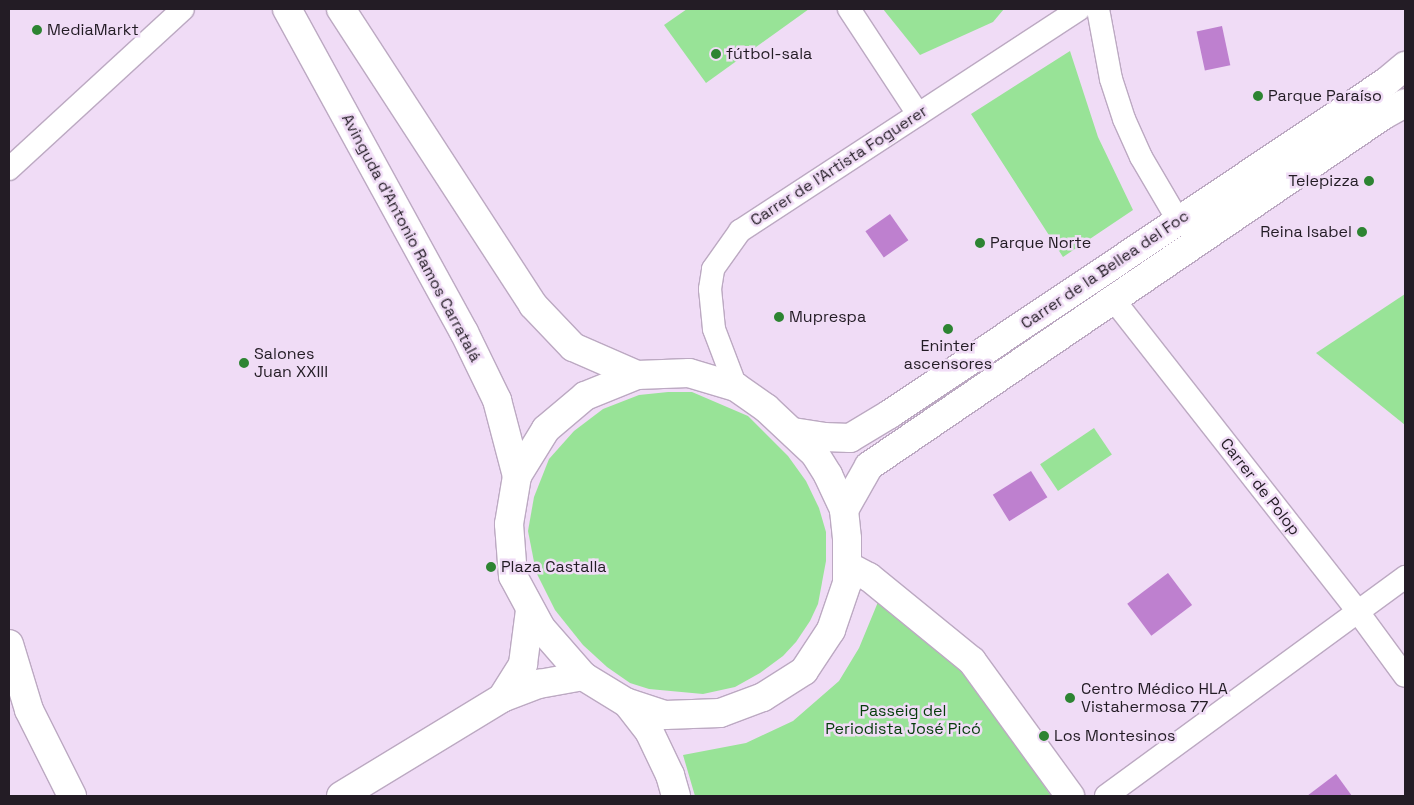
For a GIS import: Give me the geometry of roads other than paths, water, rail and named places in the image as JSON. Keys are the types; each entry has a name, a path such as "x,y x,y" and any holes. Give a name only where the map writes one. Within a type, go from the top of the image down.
{"main road":[{"name":"Avinguda d'Antonio Ramos Carratalá","path":"287,9 464,332 497,400 517,476"},
{"path":"341,9 533,305 572,347 637,375"},
{"name":"Carrer de la Bellea del Foc","path":"793,432 824,438 850,438 890,414 1386,82 1405,66"},
{"name":"Carrer de la Bellea del Foc","path":"844,510 869,466 1405,102"},
{"path":"689,373 736,386 766,408 815,454 828,475 844,510 848,566 847,583 831,630 804,670 763,697 720,713 665,715 628,703 583,676 541,628 513,576 509,524 517,476 546,429 585,396 637,375 689,373"},
{"path":"848,566 869,577 972,662 1070,796"},
{"path":"502,698 522,664 530,610"},
{"path":"9,644 29,710 72,796"},
{"path":"341,796 502,698 539,684 583,676"},
{"path":"628,703 649,731 670,775 676,796"}],"street":[{"path":"9,169 183,9"},
{"path":"849,9 918,114"},
{"name":"Carrer de l'Artista Foguerer","path":"736,386 714,329 710,289 713,269 740,231 1079,9"},
{"path":"1098,9 1111,79 1124,119 1141,157 1178,220"},
{"name":"Carrer de Polop","path":"1113,299 1358,612 1405,676"},
{"path":"1106,796 1405,577"}],"place":[{"name":"MediaMarkt","path":"37,30"},
{"name":"fútbol-sala","path":"716,54"},
{"name":"Parque Paraíso","path":"1258,96"},
{"name":"Telepizza","path":"1369,181"},
{"name":"Reina Isabel","path":"1362,232"},
{"name":"Parque Norte","path":"980,243"},
{"name":"Muprespa","path":"779,317"},
{"name":"Eninter ascensores","path":"948,329"},
{"name":"Salones Juan XXIII","path":"244,363"},
{"name":"Plaza Castalla","path":"491,567"},
{"name":"Centro Médico HLA Vistahermosa 77","path":"1070,698"},
{"name":"Los Montesinos","path":"1044,736"}],"park label":[{"name":"Passeig del Periodista José Picó","path":"903,720"}]}
